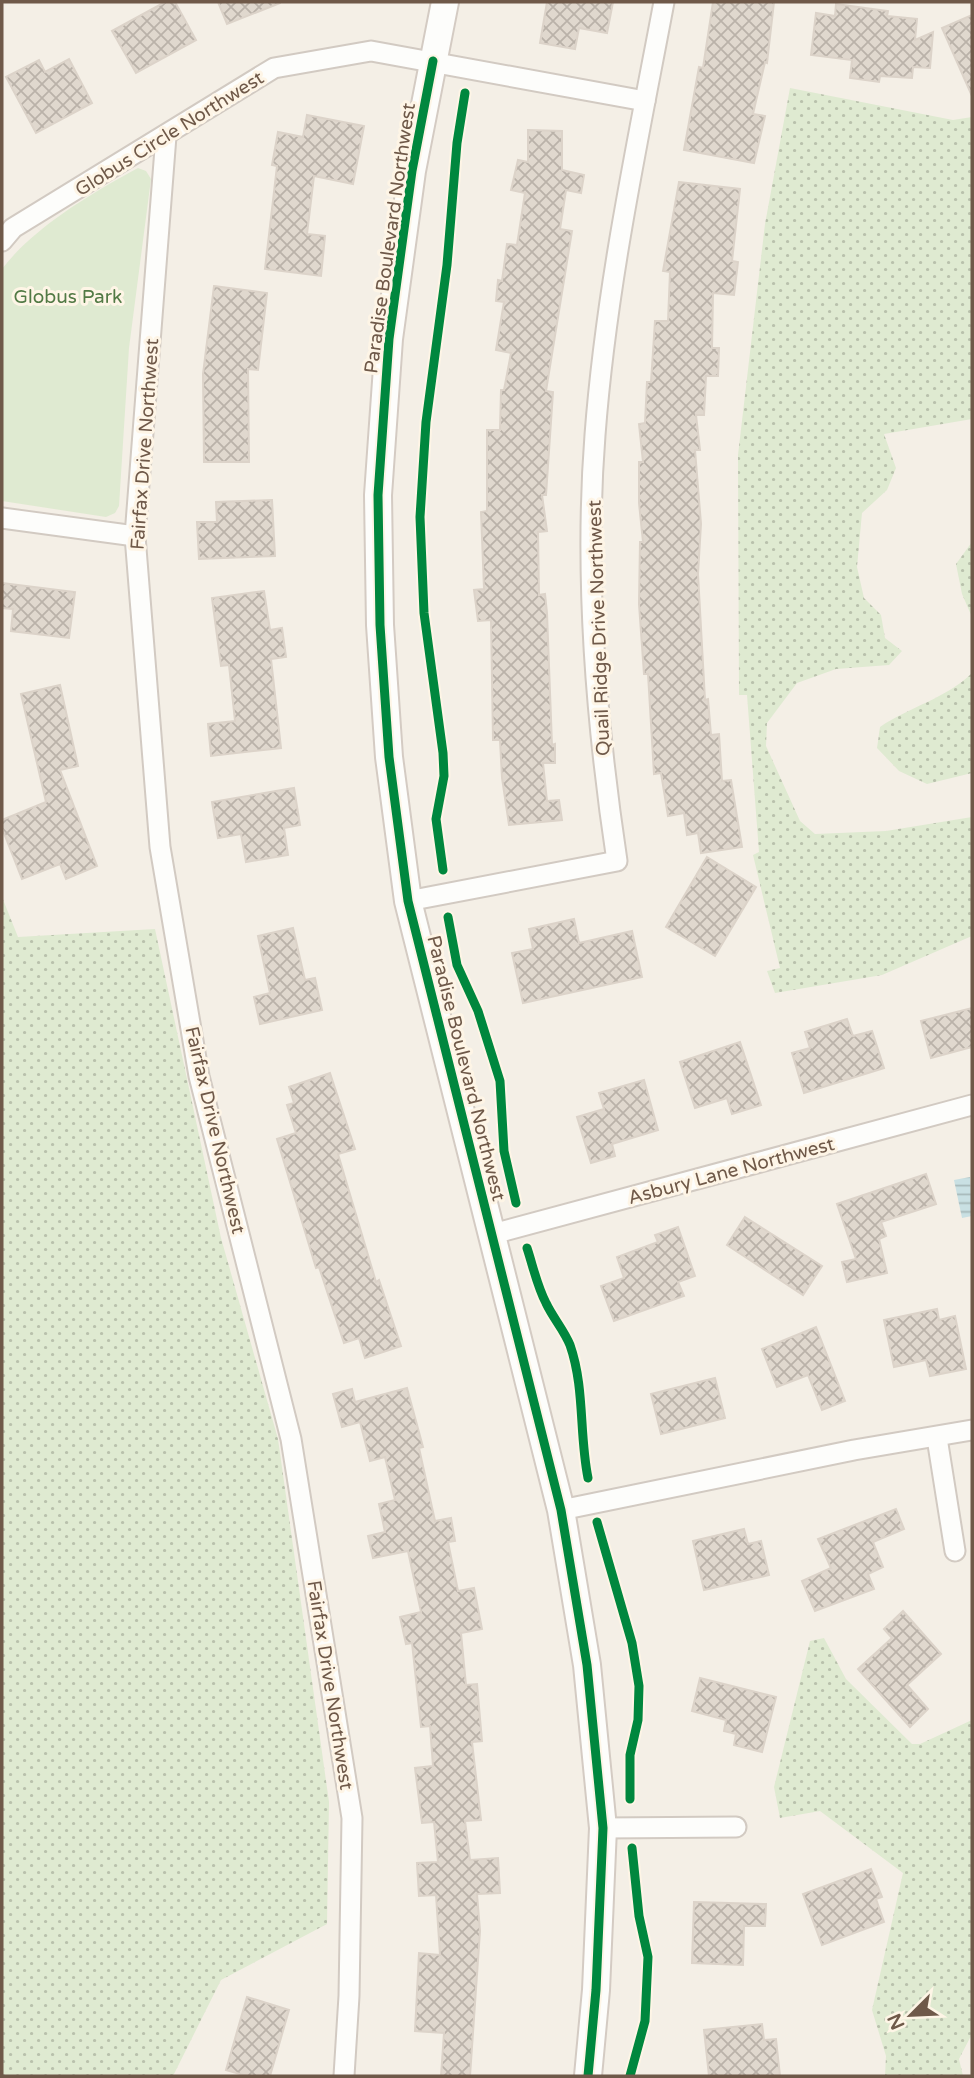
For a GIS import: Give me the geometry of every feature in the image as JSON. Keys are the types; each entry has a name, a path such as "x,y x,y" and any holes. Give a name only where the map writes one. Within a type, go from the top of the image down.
{"street":[{"name":"Paradise Boulevard Northwest","path":"445,2 412,171 389,339 378,495 380,625 389,757 408,901 489,1235 561,1510 587,1665 603,1828 596,1990 588,2076"},
{"name":"Quail Ridge Drive Northwest","path":"408,901 617,861 601,757 591,550 594,437 605,331 664,2"},
{"name":"Globus Circle Northwest","path":"2,241 13,228 274,68 371,51 433,61"},
{"path":"433,61 645,101"},
{"name":"Fairfax Drive Northwest","path":"166,136 135,536 160,847 199,1076 291,1439 352,1818 349,1996 344,2076"},
{"path":"2,518 135,536"},
{"name":"Asbury Lane Northwest","path":"489,1235 972,1105"},
{"path":"561,1510 854,1450 972,1430"},
{"path":"937,1438 955,1551"},
{"path":"603,1828 736,1827"}],"green space":[{"path":"790,88 953,120 972,117 972,419 884,434 896,468 887,490 862,513 857,567 864,598 881,615 885,638 902,651 889,665 836,669 797,683 767,723 766,746 800,821 815,834 886,831 972,817 972,936 882,975 775,993 767,971 780,968 753,855 759,852 747,695 739,695 738,455 765,224"},
{"name":"Globus Park","path":"138,168 146,171 151,179 129,348 119,506 115,513 106,517 2,501 2,269 47,225"},
{"path":"972,542 972,617 962,594 956,564"},
{"path":"972,673 972,773 927,784 899,771 877,748 880,727 940,696"},
{"path":"2,897 18,937 155,929 221,1238 278,1439 329,1802 327,1924 221,1980 173,2076 2,2076"},
{"path":"824,1638 846,1679 912,1744 920,1744 972,1720 972,2034 959,2059 963,2076 885,2076 886,2056 872,2010 903,1873 820,1811 780,1818 774,1787 810,1641"}],"water":[{"path":"970,1177 972,1216 962,1218 954,1180"}],"building":[{"path":"165,2 175,2 196,40 136,73 112,31"},
{"path":"218,2 280,2 280,3 227,24"},
{"path":"547,2 613,2 607,33 579,28 575,49 540,43"},
{"path":"713,2 774,2 767,63 765,62 753,114 765,116 754,163 684,150 699,67 703,68"},
{"path":"836,4 888,11 887,16 917,19 915,40 933,32 930,68 913,67 912,78 880,76 879,82 850,78 852,60 811,55 816,13 835,16"},
{"path":"972,15 972,96 942,28"},
{"path":"69,59 92,103 36,133 6,77 39,60 45,72"},
{"path":"307,115 364,126 353,184 314,176 307,234 325,236 321,276 265,269 277,166 272,165 278,132 303,137"},
{"path":"528,130 562,131 562,170 584,175 581,193 566,190 560,229 572,231 546,391 553,392 546,495 542,495 547,531 538,532 539,595 545,594 552,745 555,744 555,763 543,763 547,801 559,800 562,820 509,825 500,740 493,740 491,620 478,621 474,590 484,589 481,512 487,511 487,430 500,430 501,390 504,390 511,353 496,350 504,302 496,301 498,280 502,281 507,244 517,245 525,193 511,190 518,160 528,162"},
{"path":"679,182 740,189 732,261 738,262 734,295 713,293 712,348 719,348 718,376 706,376 704,415 696,415 700,450 695,450 701,524 698,574 705,700 708,699 711,735 719,734 722,781 731,780 742,847 701,853 698,833 687,835 684,813 668,816 661,773 654,774 648,674 644,674 639,604 640,542 643,542 639,462 643,462 639,424 645,423 655,321 668,321 670,272 663,271"},
{"path":"214,286 267,293 258,370 248,369 249,462 204,462 203,374"},
{"path":"272,500 275,556 199,559 197,522 217,522 216,502"},
{"path":"2,583 75,592 69,638 11,631 13,609 2,608"},
{"path":"264,591 270,630 282,628 286,657 271,659 281,748 211,756 208,724 235,721 229,665 221,666 212,598"},
{"path":"60,685 78,766 60,770 97,866 66,879 60,864 22,879 2,828 2,820 46,802 21,694"},
{"path":"294,788 300,825 284,828 288,855 246,862 241,834 218,838 212,802"},
{"path":"707,857 756,887 715,956 666,927"},
{"path":"574,919 579,943 632,931 642,977 523,1003 512,953 533,949 529,929"},
{"path":"293,928 305,980 315,978 322,1010 260,1024 254,997 270,993 258,936"},
{"path":"972,1008 972,1047 931,1058 921,1021"},
{"path":"847,1019 853,1036 872,1031 884,1068 804,1093 792,1053 810,1048 805,1032"},
{"path":"740,1042 761,1105 732,1114 727,1098 695,1108 680,1062"},
{"path":"330,1073 355,1149 338,1154 376,1282 379,1280 401,1346 365,1358 359,1338 344,1343 319,1267 316,1268 277,1139 296,1133 287,1105 294,1103 289,1087"},
{"path":"644,1080 658,1130 612,1144 615,1156 591,1163 577,1117 604,1109 599,1093"},
{"path":"926,1174 936,1204 881,1222 886,1236 879,1239 887,1273 847,1282 842,1262 856,1259 837,1204"},
{"path":"745,1217 822,1266 803,1295 727,1245"},
{"path":"678,1227 695,1276 678,1282 684,1296 614,1321 601,1286 624,1278 617,1257 658,1242 655,1235"},
{"path":"937,1309 939,1320 955,1316 966,1369 930,1376 926,1360 894,1367 884,1320"},
{"path":"816,1327 845,1401 822,1410 808,1375 777,1387 762,1349"},
{"path":"715,1378 725,1418 661,1434 651,1394"},
{"path":"407,1388 423,1447 419,1448 435,1521 451,1518 455,1541 448,1542 458,1591 474,1588 482,1629 461,1633 466,1685 477,1684 482,1741 472,1742 481,1820 465,1821 470,1860 498,1858 500,1893 477,1894 480,1931 470,2076 441,2076 444,2033 415,2031 419,1953 440,1955 436,1895 419,1896 417,1863 438,1862 434,1822 422,1823 415,1768 433,1766 430,1726 421,1727 412,1643 406,1644 400,1617 421,1612 408,1551 373,1558 368,1536 385,1532 379,1504 395,1500 385,1457 370,1461 360,1422 342,1427 333,1394 352,1389 355,1402"},
{"path":"896,1509 904,1529 873,1542 883,1567 868,1574 874,1589 815,1611 802,1581 831,1568 818,1539"},
{"path":"744,1529 748,1544 761,1541 769,1575 704,1590 693,1541"},
{"path":"903,1611 941,1654 907,1685 928,1709 910,1727 858,1669 892,1638 884,1629"},
{"path":"700,1678 776,1697 762,1752 734,1745 736,1734 724,1731 726,1720 692,1711"},
{"path":"871,1869 882,1897 876,1899 884,1922 822,1945 803,1894"},
{"path":"694,1902 766,1904 765,1926 744,1926 743,1965 692,1963"},
{"path":"247,1997 289,2010 270,2076 247,2076 226,2070"},
{"path":"762,2024 764,2040 776,2039 780,2076 709,2076 704,2030"}],"cycle path":[{"path":"433,61 412,171 389,339 378,495 380,625 389,757 408,901 561,1510 587,1665 603,1828 596,1990 588,2076"},
{"path":"443,870 436,819 444,776 443,753 424,613 420,517 426,422 447,265 457,143 465,93"},
{"path":"448,917 457,965 478,1011 500,1081 504,1151 516,1203"},
{"path":"527,1248 543,1296 568,1340 575,1361 588,1478"},
{"path":"597,1522 632,1643 639,1686 638,1720 630,1755 630,1799"},
{"path":"630,2076 645,2021 648,1957 639,1916 632,1848"}]}
